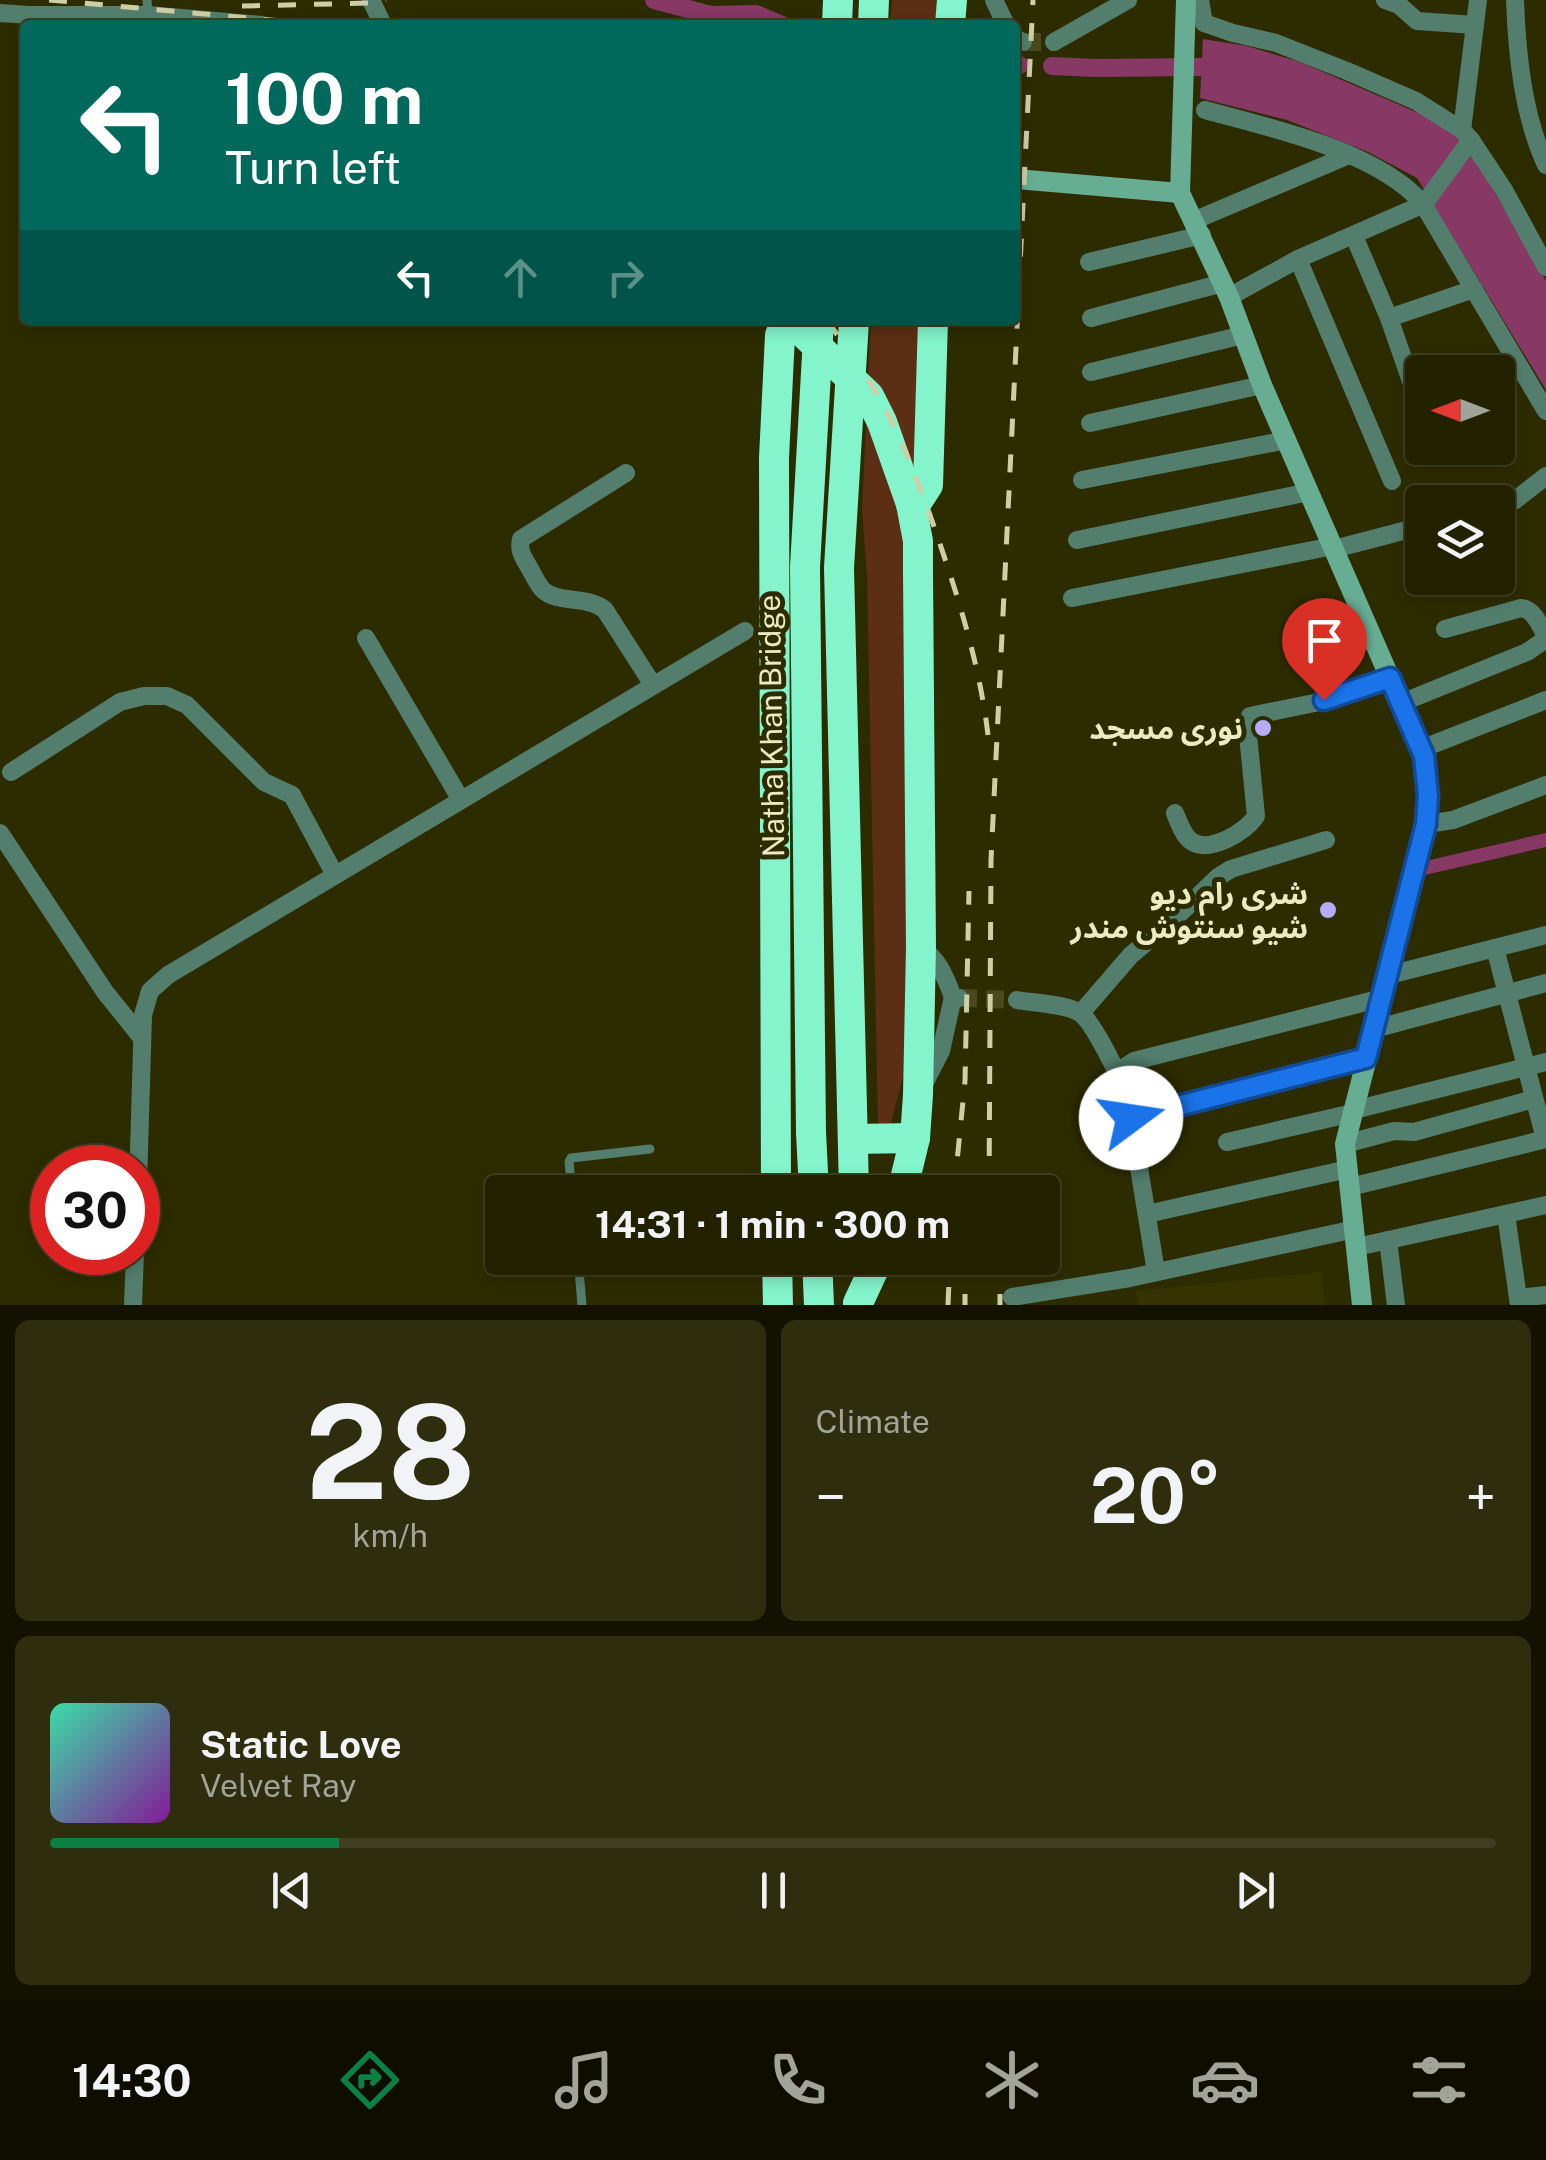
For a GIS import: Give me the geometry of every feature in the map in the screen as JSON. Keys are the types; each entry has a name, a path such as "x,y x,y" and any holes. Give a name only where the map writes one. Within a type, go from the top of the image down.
{"highway":[{"path":"776,1175 774,458 780,334 785,325"},
{"path":"795,325 870,396 911,504 918,557 918,1096 915,1138 906,1175"},
{"name":"Natha Khan Bridge","path":"813,1175 804,566 819,325"},
{"path":"854,325 838,568 854,1175"},
{"path":"911,504 917,502 928,485 933,325"},
{"path":"853,1139 915,1138"},
{"path":"777,1275 778,1305"},
{"path":"817,1275 819,1305"},
{"path":"857,1275 858,1304"},
{"path":"858,1304 871,1275"}],"street":[{"path":"1054,42 1128,0"},
{"path":"1385,0 1399,5 1417,20 1475,26"},
{"path":"1091,318 1226,290 1423,204 1468,137 1478,0"},
{"path":"1515,0 1517,42 1532,127 1546,165"},
{"path":"1191,5 1204,23 1276,43 1347,71 1416,101 1468,137 1504,190 1546,267"},
{"path":"1191,5 1180,192 1226,290 1262,384 1424,756 1426,824 1345,1144 1362,1305"},
{"path":"0,12 29,16 147,8 228,20"},
{"path":"1205,110 1288,133 1349,156 1410,188 1546,411"},
{"path":"1089,262 1197,228 1349,156"},
{"path":"1020,179 1180,192"},
{"path":"1354,236 1405,364"},
{"path":"1298,259 1392,482"},
{"path":"1389,318 1474,290"},
{"path":"1091,372 1244,334"},
{"path":"1090,423 1262,384"},
{"path":"1082,480 1287,440"},
{"path":"626,473 521,539 519,545 542,589 598,604 605,610 653,685"},
{"path":"1515,500 1546,476"},
{"path":"1077,540 1309,492"},
{"path":"1072,598 1334,548 1405,530"},
{"path":"1401,703 1527,652 1546,638 1528,608 1445,630"},
{"path":"139,1145 143,1014 150,990 168,975 745,631"},
{"path":"366,638 461,800"},
{"path":"1175,813 1187,838 1197,845 1212,844 1236,834 1256,816 1246,726 1250,716 1324,700 1390,678"},
{"path":"11,772 120,702 167,696 187,705 264,782 292,795 334,876"},
{"path":"1421,749 1546,700"},
{"path":"1426,824 1453,820 1546,785"},
{"path":"0,832 95,978 142,1038"},
{"path":"1081,1013 1131,955 1218,876 1231,868 1326,840"},
{"path":"1388,975 1546,935"},
{"path":"918,1096 941,1051 956,998 934,958 920,947"},
{"path":"1147,1214 1545,1139 1539,1102 1495,948"},
{"path":"1374,1028 1546,984"},
{"path":"1118,1072 1134,1060 1382,998"},
{"path":"1017,1000 1081,1013 1118,1072 1127,1094 1156,1272"},
{"path":"1131,1118 1366,1058"},
{"path":"1227,1142 1546,1062"},
{"path":"1345,1144 1539,1102"},
{"path":"1012,1297 1356,1238 1388,1240 1546,1205"},
{"path":"1506,1214 1519,1302 1546,1295"},
{"path":"1388,1240 1396,1305"},
{"path":"134,1305 135,1275"}],"lane":[{"path":"570,1175 571,1158 650,1149"},
{"path":"579,1275 582,1305"}],"shaded area":[{"path":"892,0 941,0 939,20 890,20"},
{"path":"1203,39 1247,46 1300,62 1421,114 1459,136 1546,281 1546,390 1417,178 1368,152 1287,120 1200,98"},
{"path":"871,325 924,325 909,992 903,1076 891,1123 878,1127 867,576 862,511"},
{"path":"1546,833 1546,847 1425,875 1430,860"},
{"path":"1321,1272 1325,1305 1138,1305 1136,1291"}],"waterway":[{"path":"654,0 711,15 756,14 770,20"},
{"path":"1052,66 1202,67"}],"tunnel":[{"path":"1023,42 1054,42"},
{"path":"959,998 1017,1000"}],"railway":[{"path":"49,0 271,20"},
{"path":"242,6 386,0"},
{"path":"1020,266 1033,0"},
{"path":"831,325 878,396 913,470 965,624 988,735"},
{"path":"989,1175 991,860 1017,325"},
{"path":"956,1175 965,1081 969,891"},
{"path":"948,1305 949,1275"},
{"path":"965,1275 965,1305"},
{"path":"1000,1275 1000,1305"}],"place":[{"name":"نوری مسجد","path":"1263,728"},
{"name":"شری رام دیو شیو سنتوش مندر","path":"1328,910"}],"route":[{"path":"1131,1118 1366,1058 1426,824 1424,756 1390,678 1324,700"}]}
